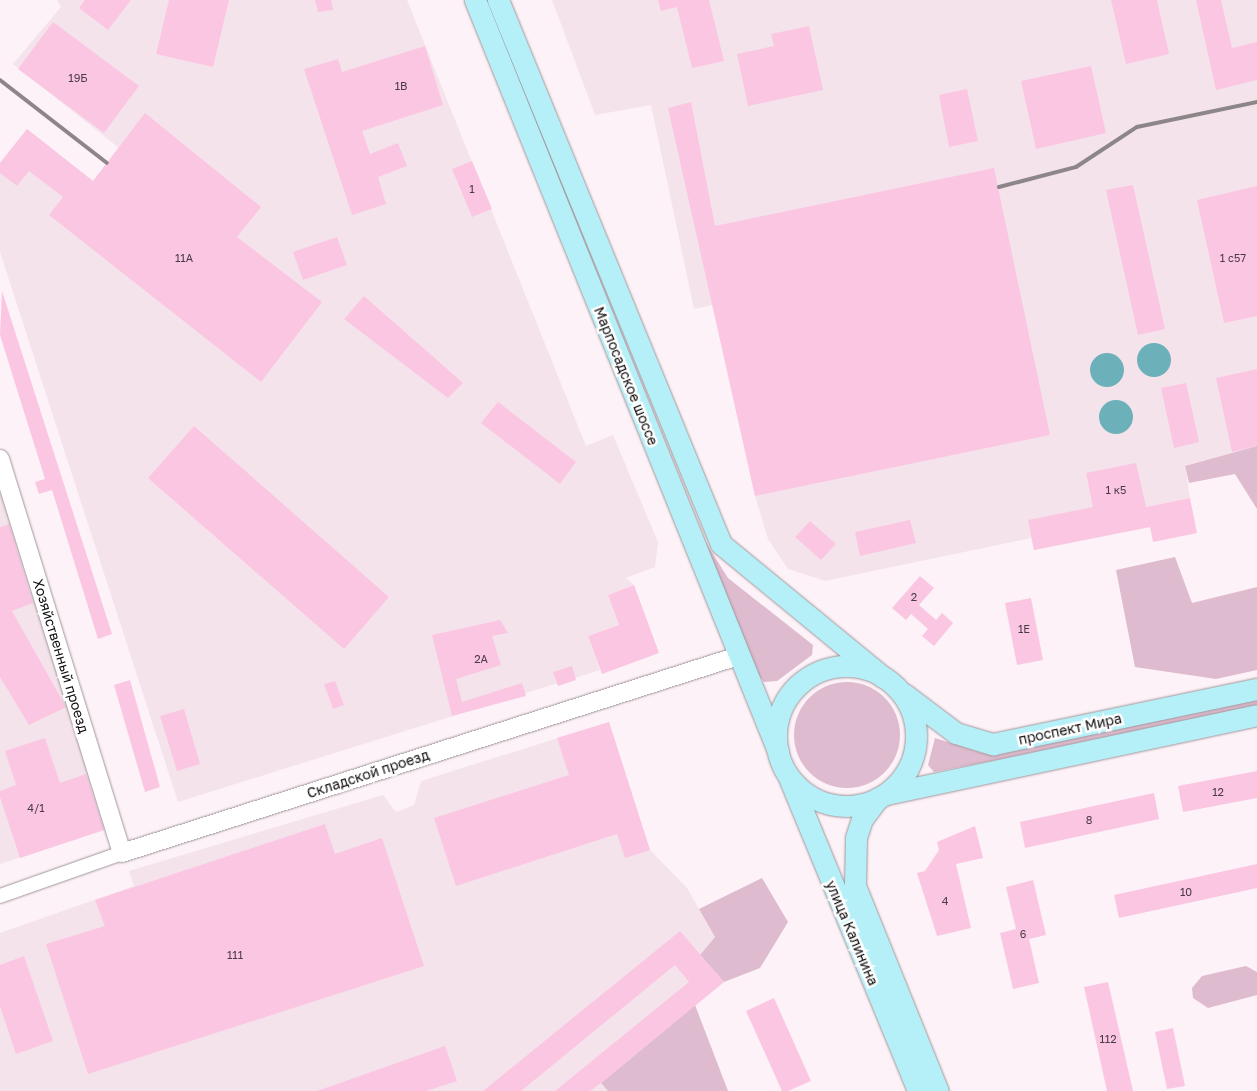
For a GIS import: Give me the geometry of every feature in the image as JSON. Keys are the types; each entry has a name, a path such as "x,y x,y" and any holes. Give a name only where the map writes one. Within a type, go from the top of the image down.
{"main road":[{"name":"Марпосадское шоссе","path":"476,0 738,656 778,751"},
{"name":"Марпосадское шоссе","path":"498,0 721,544 891,683"},
{"path":"849,666 891,683 912,716 915,745 905,773 881,796 847,806 827,803 788,775 778,751 777,723 782,706 806,679 822,670 849,666"},
{"name":"проспект Мира","path":"891,683 956,733 993,744 1257,689"},
{"name":"проспект Мира","path":"881,796 1257,715"},
{"name":"улица Калинина","path":"788,775 918,1091"},
{"name":"улица Калинина","path":"881,796 862,819 856,838 855,886 938,1091"}],"street":[{"name":"Хозяйственный проезд","path":"0,459 122,853"},
{"name":"Складской проезд","path":"0,896 122,853 738,656"}],"shaded area":[{"path":"57,0 407,0 586,446 613,435 658,542 655,567 626,578 634,585 608,595 619,625 588,636 600,670 178,802 0,252 0,163 27,129 93,181 119,148 13,64 61,7"},
{"path":"552,0 1257,0 1257,446 1185,466 1190,498 1146,507 1150,527 1034,550 1031,538 825,581 788,569 768,539 755,496 713,305 694,309 651,105 595,115"},
{"path":"1257,446 1257,509 1235,474 1189,483 1185,466"},
{"path":"0,488 108,829 0,864"},
{"path":"703,538 728,578 813,645 812,655 777,681 764,682 755,670"},
{"path":"1175,557 1192,603 1257,587 1257,670 1216,679 1135,667 1116,570"},
{"path":"847,682 867,686 884,698 896,715 900,735 896,755 884,772 867,784 847,788 827,784 810,772 798,755 794,735 798,715 810,698 827,686"},
{"path":"1257,699 1257,705 996,760 934,772 928,765 935,738 982,753 1001,754"},
{"path":"609,722 650,850 687,888 715,937 700,955 724,982 601,1083 608,1091 0,1091 0,933 134,886 129,871 383,795 396,812 414,805 421,781"},
{"path":"762,878 788,922 760,968 724,982 700,955 715,937 699,909"},
{"path":"1246,966 1257,972 1257,995 1208,1008 1193,998 1192,988 1202,976"},
{"path":"695,1005 728,1091 608,1091 601,1083"}],"water":[{"path":"1154,343 1166,348 1171,360 1166,372 1154,377 1142,372 1137,360 1142,348"},
{"path":"1107,353 1119,358 1124,370 1119,382 1107,387 1095,382 1090,370 1095,358"},
{"path":"1116,400 1128,405 1133,417 1128,429 1116,434 1104,429 1099,417 1104,405"}],"building":[{"path":"85,0 131,0 108,30 79,8"},
{"path":"169,0 229,0 213,67 156,54"},
{"path":"315,0 331,0 333,10 318,12"},
{"path":"658,0 709,0 724,61 692,68 677,7 661,11"},
{"path":"1111,0 1157,0 1169,54 1126,64"},
{"path":"1196,0 1221,0 1232,48 1257,42 1257,80 1216,90"},
{"path":"53,22 139,86 104,133 18,69"},
{"path":"809,26 823,90 748,106 737,54 774,46 771,34"},
{"path":"425,46 443,105 362,131 370,154 398,143 407,166 378,177 386,204 352,215 304,69 338,59 342,72"},
{"path":"1091,66 1106,133 1036,149 1021,81"},
{"path":"967,89 978,141 949,147 939,95"},
{"path":"691,102 715,226 994,168 1050,435 755,496 668,108"},
{"path":"145,113 261,207 237,237 322,302 261,382 49,215 63,197 29,171 17,186 0,173 0,163 27,129 93,181"},
{"path":"472,161 492,209 472,217 452,169"},
{"path":"1133,185 1165,329 1138,335 1106,190"},
{"path":"1257,186 1257,316 1224,323 1197,200"},
{"path":"337,237 347,265 303,280 293,252"},
{"path":"2,291 112,634 98,639 52,490 39,494 35,482 45,479 0,335"},
{"path":"364,296 463,383 448,398 344,319"},
{"path":"1257,369 1257,446 1232,452 1216,378"},
{"path":"1186,383 1199,442 1174,448 1161,388"},
{"path":"498,402 576,462 560,484 481,423"},
{"path":"194,426 389,597 344,649 148,478"},
{"path":"1136,463 1146,507 1190,498 1197,533 1153,542 1150,527 1034,550 1028,520 1093,507 1086,473"},
{"path":"910,520 916,543 860,556 855,532"},
{"path":"810,521 836,544 821,560 795,537"},
{"path":"9,524 33,603 12,611 66,707 29,725 0,677 0,527"},
{"path":"920,576 934,588 919,605 936,620 942,613 953,623 934,646 922,636 928,629 911,614 906,620 892,608"},
{"path":"634,585 659,653 602,674 588,636 619,625 608,595"},
{"path":"1031,598 1043,660 1017,665 1005,603"},
{"path":"500,620 508,633 492,636 501,665 456,679 462,702 522,683 526,696 452,716 432,635"},
{"path":"572,666 576,680 558,686 553,672"},
{"path":"130,680 160,787 145,792 114,685"},
{"path":"335,681 344,705 333,709 324,684"},
{"path":"184,709 200,764 177,771 160,716"},
{"path":"609,722 650,850 625,858 617,834 456,886 434,818 569,775 557,738"},
{"path":"45,738 60,783 86,774 104,830 20,858 0,797 0,791 16,785 5,751"},
{"path":"1257,771 1257,798 1183,812 1178,786"},
{"path":"1154,793 1159,819 1025,848 1020,822"},
{"path":"325,824 335,854 382,838 424,966 88,1074 46,944 105,926 95,900"},
{"path":"975,826 983,858 956,864 971,928 937,936 917,873 925,871 939,850 937,842"},
{"path":"1257,864 1257,888 1119,918 1114,895"},
{"path":"1033,880 1046,935 1029,939 1039,983 1013,989 1000,933 1016,929 1006,887"},
{"path":"680,931 724,982 601,1083 590,1091 555,1091 689,982 675,965 521,1091 483,1091"},
{"path":"24,956 53,1041 16,1054 0,1006 0,965"},
{"path":"1108,982 1133,1091 1107,1091 1084,987"},
{"path":"774,998 811,1081 788,1091 782,1091 746,1011"},
{"path":"1173,1028 1185,1086 1167,1089 1155,1032"},
{"path":"445,1046 457,1081 426,1091 317,1091"}],"railway":[{"path":"0,80 107,163"},
{"path":"999,187 1076,167 1137,127 1257,102"}]}
